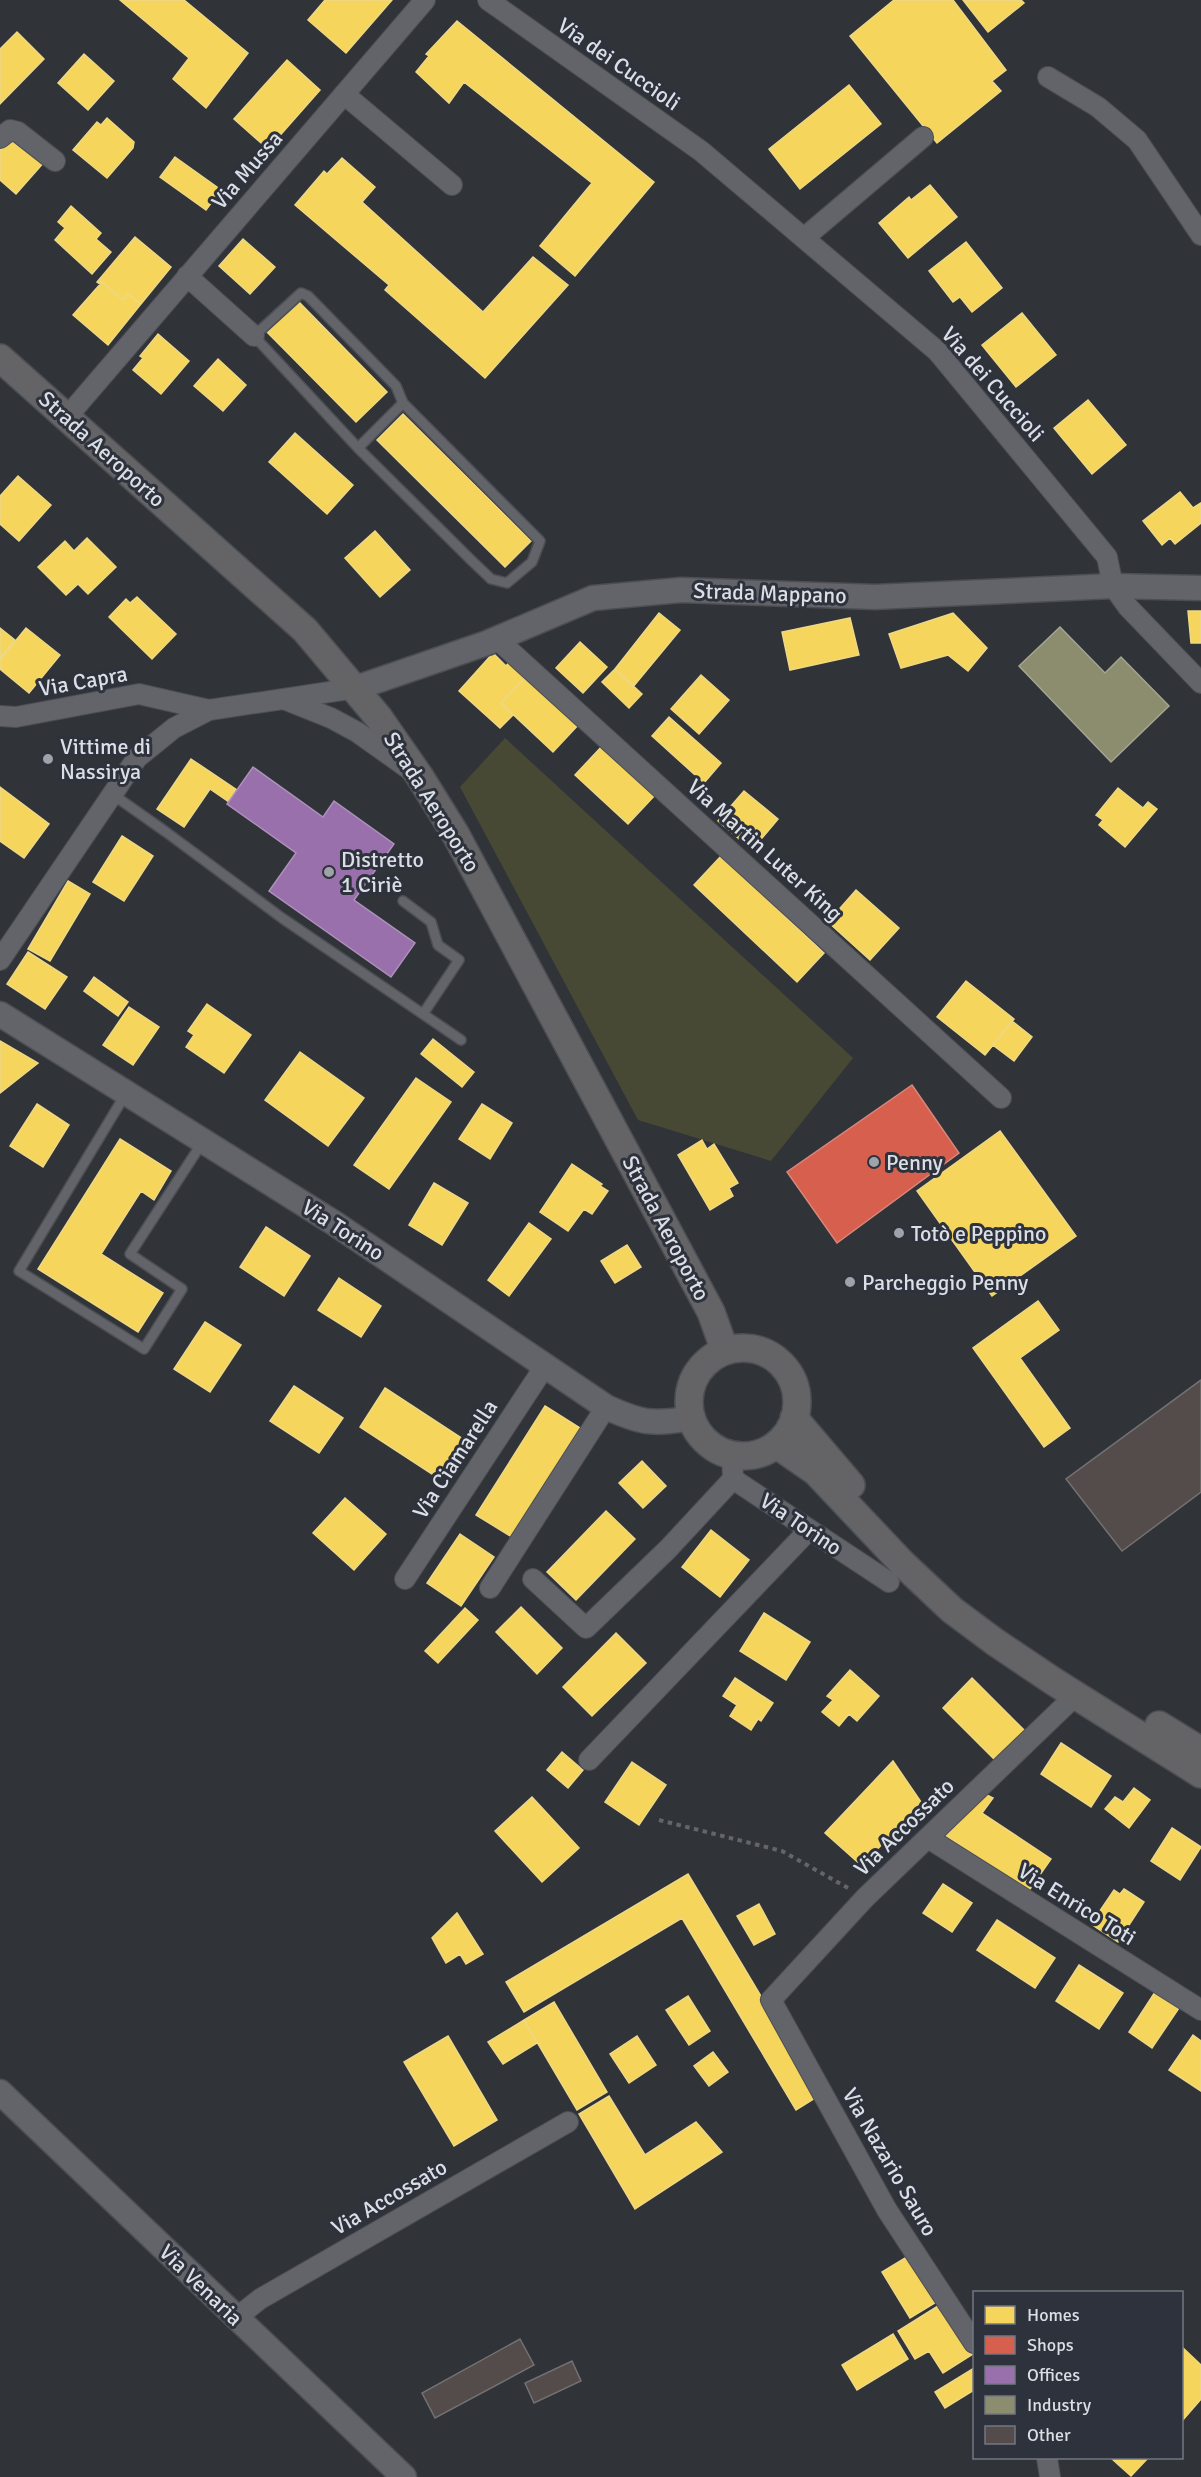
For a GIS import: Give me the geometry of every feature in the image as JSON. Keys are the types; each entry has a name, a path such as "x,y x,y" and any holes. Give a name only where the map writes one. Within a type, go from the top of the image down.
{"main road":[{"name":"Strada Aeroporto","path":"0,358 305,630 380,718 456,835 680,1251 711,1312 725,1351"},
{"path":"740,1348 756,1350 771,1356 791,1377 796,1390 797,1405 795,1418 788,1433 777,1444 732,1467 699,1435 691,1418 689,1401 695,1378 710,1359 725,1351 740,1348"},
{"path":"795,1418 841,1473 953,1587 998,1623 1054,1661 1201,1751"},
{"path":"777,1444 816,1472 902,1563 952,1610 994,1642 1201,1774"}],"street":[{"name":"Via Mussa","path":"67,417 425,0"},
{"name":"Via dei Cuccioli","path":"488,0 701,151 937,351 1107,557 1113,586"},
{"path":"1048,77 1098,107 1137,140 1201,235"},
{"path":"344,94 452,185"},
{"path":"0,138 10,130 18,132 55,161"},
{"path":"804,238 923,137"},
{"path":"187,276 254,336"},
{"path":"1113,586 1128,607 1201,683"},
{"name":"Strada Mappano","path":"356,688 497,639 593,598 670,591 875,597 1113,586 1201,588"},
{"name":"Via Martin Luter King","path":"497,639 1001,1098"},
{"path":"0,960 137,758 174,728 209,710 356,688"},
{"name":"Via Capra","path":"0,716 16,717 139,694 209,710"},
{"path":"283,699 331,718 357,732 420,777"},
{"name":"Via Torino","path":"0,1014 334,1223 606,1407 635,1420 662,1423 691,1418"},
{"name":"Via Ciamarella","path":"405,1579 545,1366"},
{"path":"490,1588 606,1407"},
{"path":"533,1579 586,1628 668,1549 732,1467"},
{"name":"Via Torino","path":"732,1467 809,1530 889,1582"},
{"path":"589,1760 809,1530"},
{"name":"Via Accossato","path":"771,2000 865,1898 1076,1695"},
{"name":"Via Enrico Toti","path":"928,1838 1201,2010"},
{"name":"Via Nazario Sauro","path":"771,2000 887,2210 973,2340"},
{"name":"Via Venaria","path":"0,2092 404,2477"},
{"name":"Via Accossato","path":"236,2318 260,2299 568,2122"},
{"path":"1047,2459 1050,2477"}],"lane":[{"path":"301,292 308,296 396,386 403,403 540,541 532,562 507,583 491,579 358,448 254,336 301,292"},
{"path":"358,448 403,403"},
{"path":"112,794 282,918 461,1040"},
{"path":"403,901 431,922 438,945 459,960 423,1014"},
{"path":"127,1093 19,1271 144,1349 182,1288 130,1254 203,1141"}],"path":[{"path":"659,1820 782,1851 865,1898"}],"green space":[{"path":"505,738 853,1058 771,1161 638,1120 460,787"}],"building: Homes":[{"path":"120,0 184,0 248,53 206,108 173,79 189,58"},
{"path":"325,0 392,0 346,53 308,20"},
{"path":"894,0 953,0 1006,70 992,81 1001,91 937,143 850,36"},
{"path":"963,0 1021,0 1024,3 988,32"},
{"path":"457,21 654,182 575,276 540,246 592,183 464,82 449,103 416,72 429,56 426,54"},
{"path":"17,32 44,59 0,104 0,49"},
{"path":"84,54 114,81 88,110 58,83"},
{"path":"287,60 320,90 268,149 234,119"},
{"path":"849,85 881,124 800,189 769,149"},
{"path":"107,118 134,142 133,148 107,178 73,150 97,122 101,125"},
{"path":"10,139 22,149 26,145 45,161 16,194 0,180 0,150"},
{"path":"175,157 221,190 206,210 160,177"},
{"path":"342,158 375,187 362,202 483,312 533,257 568,285 485,378 385,290 389,285 295,205 324,171 327,174"},
{"path":"930,185 957,217 908,258 879,223 909,197 911,200"},
{"path":"71,206 101,233 96,239 111,252 92,274 55,240 65,228 58,222"},
{"path":"135,237 171,267 141,304 128,294 123,300 102,282 100,284 97,282"},
{"path":"243,239 275,267 250,294 219,266"},
{"path":"966,242 1002,288 972,312 960,297 953,302 929,271"},
{"path":"102,282 123,300 128,294 141,304 108,345 73,315"},
{"path":"298,301 387,392 356,422 267,332"},
{"path":"1022,313 1056,355 1016,387 982,345"},
{"path":"158,334 189,361 161,394 133,370 143,358 140,356"},
{"path":"218,359 246,385 223,411 194,386"},
{"path":"1088,400 1126,445 1092,474 1054,428"},
{"path":"403,414 531,541 505,567 377,440"},
{"path":"295,433 353,485 327,514 269,462"},
{"path":"18,476 51,505 19,541 0,524 0,496"},
{"path":"1180,492 1193,508 1201,503 1201,523 1175,544 1170,538 1162,545 1143,521"},
{"path":"375,531 410,570 380,597 345,558"},
{"path":"87,538 116,567 88,594 78,584 66,595 38,567 65,541 74,551"},
{"path":"137,597 176,634 152,659 109,617 126,599 130,603"},
{"path":"1188,611 1201,611 1201,643 1191,643"},
{"path":"659,613 680,630 633,687 615,669"},
{"path":"953,613 987,648 968,671 948,655 901,668 889,634"},
{"path":"850,618 859,655 790,670 782,632"},
{"path":"0,628 15,640 0,658"},
{"path":"26,628 60,655 29,693 0,669 0,660"},
{"path":"580,642 607,667 583,693 556,668"},
{"path":"493,653 506,666 511,660 527,675 501,703 513,715 500,728 459,691"},
{"path":"615,669 642,694 629,708 602,682"},
{"path":"528,675 580,723 553,752 501,703"},
{"path":"701,675 729,700 699,734 671,709"},
{"path":"669,717 721,763 704,783 652,736"},
{"path":"604,744 656,794 628,824 575,775"},
{"path":"191,759 237,790 229,802 210,789 184,827 157,809"},
{"path":"0,787 49,824 24,858 0,841"},
{"path":"1118,788 1143,808 1148,802 1157,809 1125,847 1099,825 1103,820 1096,815"},
{"path":"744,791 778,819 752,850 718,821"},
{"path":"122,836 153,856 124,901 93,882"},
{"path":"721,856 824,953 797,982 694,885"},
{"path":"68,881 90,894 50,961 28,949"},
{"path":"856,890 899,928 870,960 828,922"},
{"path":"28,952 67,977 45,1009 7,984"},
{"path":"94,977 128,1002 118,1016 84,991"},
{"path":"966,981 1014,1019 985,1055 937,1017"},
{"path":"207,1004 251,1035 224,1073 186,1047 194,1035 188,1031"},
{"path":"129,1007 159,1027 133,1065 103,1045"},
{"path":"1012,1021 1032,1037 1014,1061 993,1045"},
{"path":"433,1039 474,1072 462,1087 421,1054"},
{"path":"0,1041 38,1063 0,1093"},
{"path":"300,1052 364,1098 328,1146 265,1100"},
{"path":"416,1078 451,1102 389,1189 354,1165"},
{"path":"37,1104 69,1125 43,1167 10,1146"},
{"path":"482,1104 512,1123 490,1159 459,1139"},
{"path":"1000,1131 1076,1236 992,1296 917,1191"},
{"path":"120,1139 171,1171 154,1200 141,1191 101,1254 163,1293 138,1332 38,1269"},
{"path":"702,1140 707,1149 714,1144 738,1183 729,1188 733,1196 710,1210 678,1155"},
{"path":"572,1164 602,1184 600,1186 608,1191 592,1214 584,1209 568,1231 540,1212"},
{"path":"434,1183 468,1203 442,1245 409,1225"},
{"path":"529,1223 551,1239 509,1296 488,1280"},
{"path":"266,1227 310,1256 284,1296 240,1267"},
{"path":"627,1245 641,1267 615,1283 601,1261"},
{"path":"339,1278 381,1306 361,1337 318,1310"},
{"path":"1038,1301 1059,1330 1020,1358 1070,1428 1044,1447 973,1348"},
{"path":"205,1322 241,1345 210,1392 174,1369"},
{"path":"294,1386 343,1418 319,1453 270,1421"},
{"path":"385,1388 463,1439 438,1478 360,1427"},
{"path":"545,1406 580,1428 512,1537 476,1515"},
{"path":"642,1461 666,1486 643,1508 619,1483"},
{"path":"345,1498 386,1534 354,1570 313,1533"},
{"path":"606,1511 635,1539 576,1600 547,1572"},
{"path":"711,1530 749,1560 720,1597 682,1567"},
{"path":"460,1534 494,1557 461,1606 427,1583"},
{"path":"521,1607 562,1648 537,1674 496,1632"},
{"path":"465,1608 478,1620 438,1663 425,1651"},
{"path":"764,1613 810,1642 786,1680 740,1651"},
{"path":"616,1633 646,1663 592,1716 563,1687"},
{"path":"850,1670 879,1696 857,1721 849,1714 839,1726 822,1712 833,1700 827,1696"},
{"path":"735,1678 773,1703 761,1721 758,1719 751,1730 730,1716 737,1705 723,1696"},
{"path":"972,1678 1025,1731 995,1760 943,1708"},
{"path":"1061,1743 1111,1776 1091,1807 1041,1774"},
{"path":"562,1752 583,1770 568,1788 547,1770"},
{"path":"893,1761 921,1802 862,1866 825,1833"},
{"path":"632,1762 666,1785 639,1825 605,1802"},
{"path":"1134,1788 1150,1800 1129,1828 1105,1809 1115,1797 1123,1802"},
{"path":"981,1792 993,1798 982,1813 1051,1859 1028,1892 945,1835 944,1829"},
{"path":"532,1797 579,1848 542,1882 495,1831"},
{"path":"1172,1828 1201,1847 1180,1880 1151,1861"},
{"path":"688,1874 820,2095 796,2110 682,1918 524,2012 506,1982"},
{"path":"943,1884 972,1903 952,1932 923,1913"},
{"path":"1124,1889 1144,1902 1118,1942 1091,1924 1114,1890 1120,1894"},
{"path":"759,1904 775,1934 754,1945 737,1916"},
{"path":"457,1913 483,1954 466,1964 460,1954 446,1963 432,1938"},
{"path":"997,1920 1055,1958 1035,1988 977,1950"},
{"path":"1079,1965 1123,1993 1099,2029 1056,2001"},
{"path":"1155,1992 1179,2008 1152,2048 1129,2032"},
{"path":"688,1996 710,2031 689,2045 666,2010"},
{"path":"554,2002 607,2092 577,2110 524,2020"},
{"path":"524,2020 537,2043 503,2064 488,2042"},
{"path":"1193,2035 1201,2041 1201,2091 1169,2070"},
{"path":"448,2036 497,2120 454,2146 404,2062"},
{"path":"637,2036 656,2065 629,2083 610,2054"},
{"path":"713,2052 728,2072 709,2086 694,2066"},
{"path":"609,2096 645,2155 696,2122 722,2152 635,2209 579,2114"},
{"path":"910,2255 938,2301 910,2318 882,2272"},
{"path":"941,2304 973,2354 943,2373 929,2351 915,2359 898,2331"},
{"path":"893,2334 908,2359 857,2390 842,2365"},
{"path":"1183,2348 1201,2365 1201,2399 1183,2420"},
{"path":"973,2369 973,2391 945,2408 935,2392"},
{"path":"1112,2459 1147,2459 1131,2476"}],"building: Shops":[{"name":"Penny","path":"912,1085 959,1153 837,1243 787,1172"}],"building: Offices":[{"name":"Distretto 1 Ciriè","path":"253,767 323,817 334,801 394,844 354,900 415,943 391,977 269,891 296,853 227,804"}],"building: Industry":[{"path":"1060,627 1105,673 1121,657 1169,706 1111,762 1019,666"}],"building: Other":[{"path":"1201,1380 1201,1492 1122,1551 1066,1479"},
{"path":"520,2339 534,2365 435,2418 422,2393"},
{"path":"572,2361 581,2381 534,2403 525,2383"}],"place":[{"name":"Vittime di Nassirya","path":"48,759"},
{"name":"Distretto 1 Ciriè","path":"329,872"},
{"name":"Penny","path":"874,1162"},
{"name":"Totò e Peppino","path":"899,1233"},
{"name":"Parcheggio Penny","path":"850,1282"}]}
